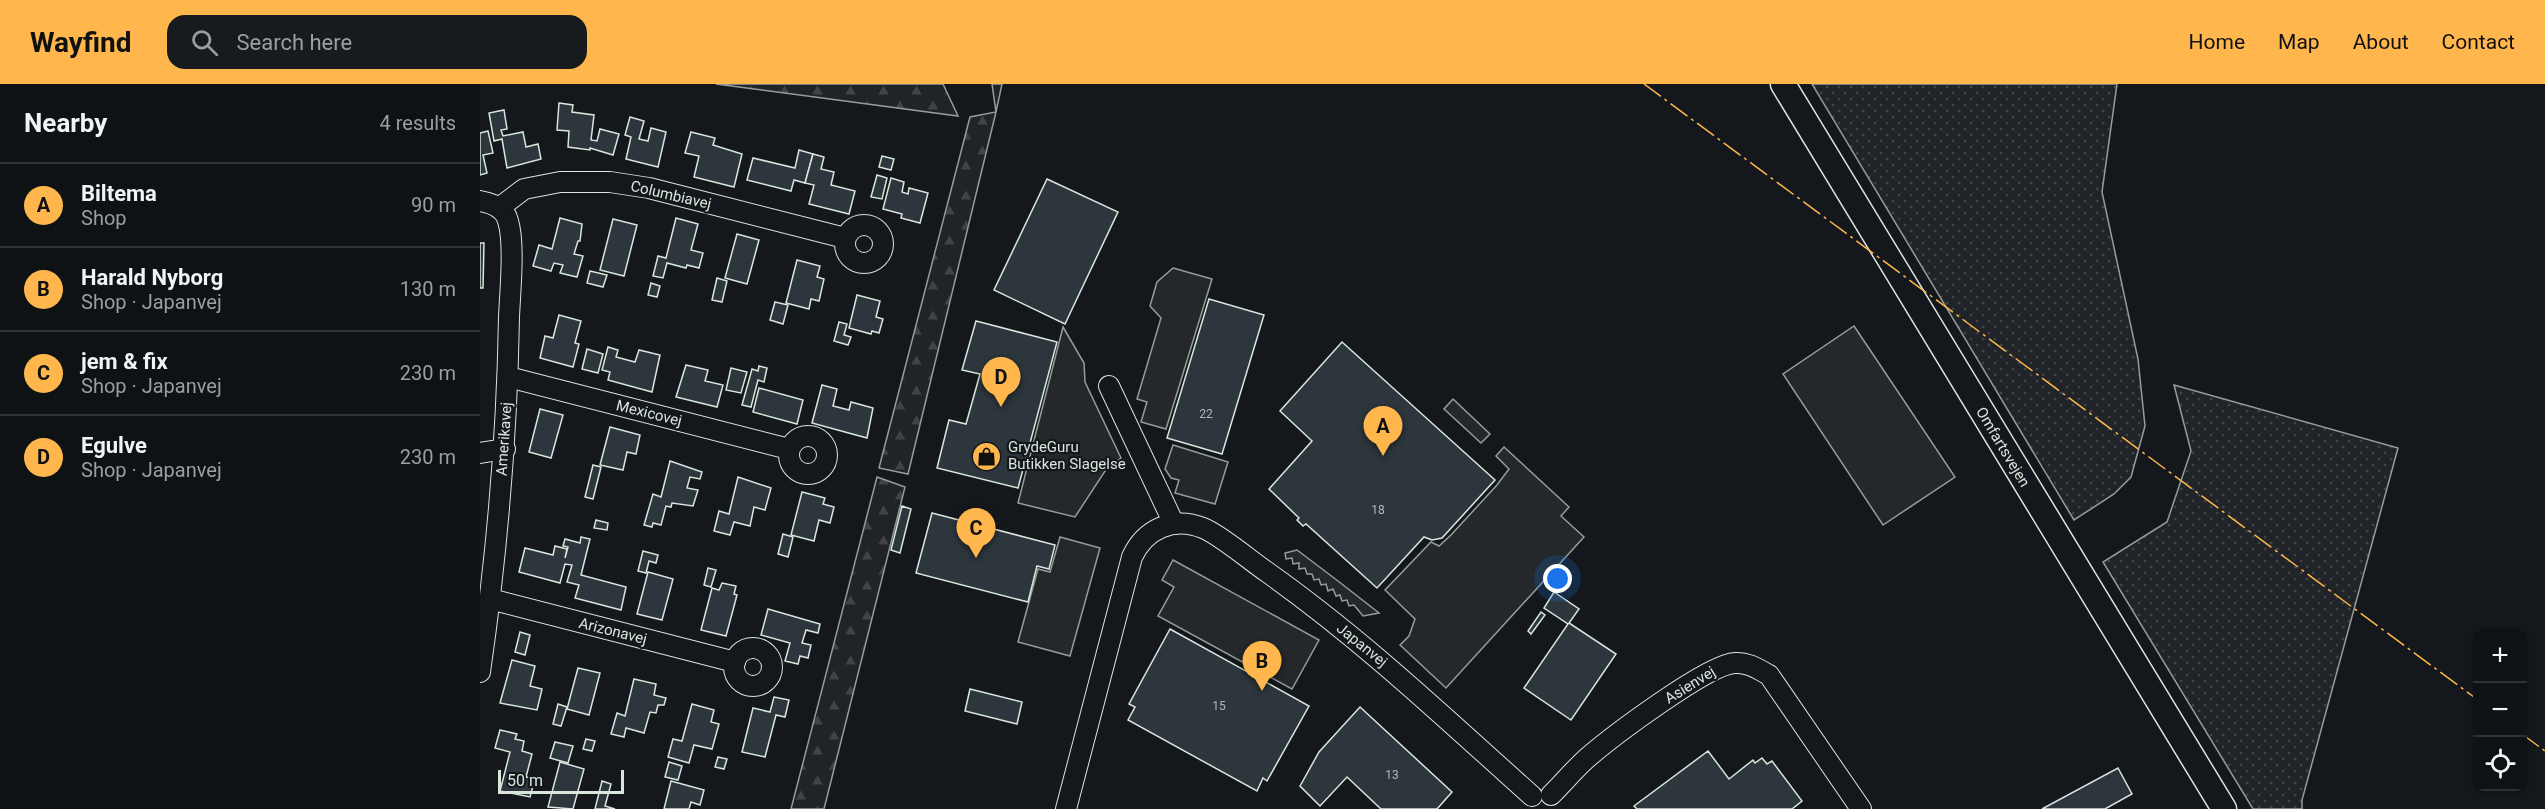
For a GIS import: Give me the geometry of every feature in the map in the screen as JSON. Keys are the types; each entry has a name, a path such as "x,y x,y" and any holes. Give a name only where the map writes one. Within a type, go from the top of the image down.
{"main road":[{"name":"Omfartsvejen","path":"1783,84 2224,809"}],"street":[{"name":"Columbiavej","path":"499,208 524,189 560,182 610,182 649,188 845,238"},
{"path":"480,201 499,208"},
{"name":"Amerikavej","path":"480,672 490,599 505,449 508,377 510,255 508,221 499,208"},
{"name":"Mexicovej","path":"508,377 789,449"},
{"path":"1109,386 1174,524"},
{"path":"480,453 505,449"},
{"name":"Japanvej","path":"1066,809 1132,557 1137,546 1149,533 1164,525 1183,523 1204,528 1300,595 1398,674 1542,802"},
{"name":"Arizonavej","path":"490,599 735,662"},
{"name":"Asienvej","path":"1542,802 1584,760 1618,732 1715,668 1735,663 1751,665 1769,675 1861,809"}],"green space":[{"path":"716,84 943,84 958,116"},
{"path":"992,84 1002,84 996,112"},
{"path":"1812,84 2117,84 2102,192 2138,359 2145,426 2131,477 2114,494 2074,520"},
{"path":"996,112 908,474 879,468 970,117"},
{"path":"2174,385 2398,448 2302,800 2302,809 2253,809 2103,562 2167,522 2191,451"},
{"path":"877,477 905,487 824,809 791,809"}],"shaded area":[{"path":"1173,268 1212,279 1166,429 1141,422 1147,402 1137,399 1161,318 1150,306 1157,282"},
{"path":"1854,326 1955,477 1883,525 1783,374"},
{"path":"1063,327 1084,363 1085,382 1121,458 1107,468 1075,517 1018,503"},
{"path":"1453,399 1490,434 1481,443 1444,409"},
{"path":"1173,445 1228,462 1215,504 1175,493 1179,480 1171,478 1165,469"},
{"path":"1504,447 1569,507 1561,516 1584,537 1446,688 1400,645 1409,636 1415,619 1385,590 1431,542 1439,546 1451,535 1497,485 1509,469 1496,456"},
{"path":"1060,537 1100,548 1070,656 1018,642 1038,569 1050,572"},
{"path":"1297,550 1379,613 1363,616 1354,605 1349,606 1347,600 1342,601 1340,595 1336,596 1333,589 1328,591 1326,584 1321,585 1319,579 1314,580 1312,574 1307,574 1305,568 1299,569 1299,563 1293,564 1292,558 1286,559 1285,553"},
{"path":"1173,560 1319,640 1292,689 1158,616 1174,587 1162,580"}],"building":[{"path":"559,103 573,105 572,112 594,115 591,140 597,141 600,129 619,134 613,155 590,148 590,150 568,147 569,131 557,130"},
{"path":"504,110 507,129 501,130 503,136 523,132 526,147 538,144 541,159 507,168 502,139 494,141 489,113"},
{"path":"630,117 644,121 639,139 648,141 651,128 666,132 658,167 626,159 631,137 625,135"},
{"path":"488,131 493,153 483,155 487,173 480,175 480,133"},
{"path":"691,132 715,138 713,145 742,154 734,187 694,177 699,156 685,153"},
{"path":"799,150 813,154 805,183 794,180 791,191 747,180 753,158 795,168"},
{"path":"813,154 824,157 821,169 834,172 831,185 855,191 849,214 809,204 814,185 805,183"},
{"path":"882,156 894,159 891,170 879,167"},
{"path":"877,175 887,178 882,199 871,197"},
{"path":"891,178 904,182 902,192 908,194 909,188 928,193 920,223 901,218 902,214 883,209"},
{"path":"1047,179 1118,212 1065,324 994,290"},
{"path":"560,218 582,224 580,241 578,241 574,254 583,256 577,277 560,273 563,265 554,263 551,271 533,266 539,245 552,249"},
{"path":"676,218 698,224 691,250 703,253 699,268 687,265 686,268 667,263 663,278 653,276 658,256 666,258"},
{"path":"613,219 637,225 624,276 600,270"},
{"path":"737,234 759,240 747,284 725,278"},
{"path":"480,243 484,243 483,288 480,288"},
{"path":"797,260 820,266 817,277 824,279 819,301 811,299 809,309 786,303"},
{"path":"590,271 607,275 603,287 587,283"},
{"path":"717,278 727,281 722,302 712,300"},
{"path":"651,283 660,286 657,297 648,295"},
{"path":"857,295 880,301 876,317 883,319 879,333 872,331 871,334 849,328"},
{"path":"1209,299 1264,315 1222,454 1167,438"},
{"path":"775,302 788,305 783,324 770,320"},
{"path":"559,315 581,321 575,343 579,344 573,367 540,358 545,336 553,338"},
{"path":"976,321 1057,342 1018,488 937,468 949,420 966,424 980,374 962,370"},
{"path":"839,322 847,324 844,335 851,337 848,345 834,341"},
{"path":"1342,342 1495,480 1442,538 1432,540 1424,537 1377,588 1306,524 1303,526 1297,520 1299,518 1269,489 1312,441 1280,411"},
{"path":"608,347 618,350 616,357 635,362 639,350 660,355 652,392 608,380 610,372 602,370"},
{"path":"587,349 603,354 598,373 582,369"},
{"path":"686,365 708,370 705,381 723,385 717,407 676,397"},
{"path":"759,366 767,368 764,382 758,380 751,407 742,405 752,369 758,371"},
{"path":"731,368 747,372 741,393 726,390"},
{"path":"822,385 837,389 833,406 849,410 851,402 873,408 867,438 812,423"},
{"path":"759,388 803,400 797,424 753,412"},
{"path":"540,409 563,415 551,458 529,452"},
{"path":"610,427 640,435 636,454 627,452 623,470 600,465"},
{"path":"670,461 702,472 700,479 690,477 687,488 698,490 693,506 672,503 671,507 666,506 661,525 653,523 652,527 644,525 653,494 661,497"},
{"path":"593,465 601,467 593,499 585,497"},
{"path":"738,477 771,488 765,510 754,507 750,526 734,522 730,535 714,531 719,511 729,514"},
{"path":"802,492 825,498 823,504 834,507 830,523 819,520 814,541 791,535"},
{"path":"902,506 911,509 900,553 891,550"},
{"path":"932,513 1055,545 1049,569 1037,566 1028,602 916,573"},
{"path":"596,520 608,523 607,530 594,528"},
{"path":"783,534 793,537 788,557 778,554"},
{"path":"581,537 590,539 581,575 626,587 621,610 575,598 579,585 567,582 572,565 565,564 560,583 519,572 525,548 553,555 555,546 567,549 565,558 568,547 563,546 565,539 580,543"},
{"path":"643,551 658,555 656,563 649,561 646,573 638,571"},
{"path":"708,568 716,570 711,587 704,585"},
{"path":"648,572 673,579 662,620 637,614"},
{"path":"722,583 736,586 734,594 737,595 726,636 701,630 712,588 719,590"},
{"path":"1554,592 1579,609 1569,623 1616,654 1571,720 1524,688 1568,624 1544,608"},
{"path":"768,609 820,624 818,633 806,630 802,643 811,645 808,658 800,656 798,664 785,661 790,643 761,635"},
{"path":"1541,612 1545,615 1531,634 1528,631"},
{"path":"1170,629 1309,706 1267,781 1263,778 1257,791 1128,720 1135,707 1129,704"},
{"path":"520,632 530,635 525,655 515,652"},
{"path":"512,660 535,666 530,686 542,689 537,710 500,703"},
{"path":"578,668 600,673 589,715 567,709"},
{"path":"634,679 656,684 654,695 666,698 664,705 658,705 656,713 650,712 644,733 626,728 624,737 611,734 617,713 625,716"},
{"path":"970,689 1022,702 1017,724 965,711"},
{"path":"774,697 789,700 785,717 776,715 765,757 742,752 753,708 770,712"},
{"path":"558,704 567,707 561,726 553,724"},
{"path":"692,704 714,710 711,722 719,724 712,749 694,745 689,763 668,757 673,739 682,741"},
{"path":"1360,707 1452,792 1437,809 1381,809 1347,777 1320,806 1300,786 1319,752"},
{"path":"500,730 517,734 515,739 524,741 522,751 532,754 526,777 535,779 530,797 500,791 510,752 495,748"},
{"path":"586,739 595,741 592,751 583,749"},
{"path":"555,742 573,746 568,763 550,758"},
{"path":"1708,751 1729,779 1753,760 1755,763 1762,758 1767,764 1772,761 1802,801 1792,809 1637,809 1634,806"},
{"path":"718,757 727,759 724,769 715,767"},
{"path":"560,762 584,769 573,809 548,807"},
{"path":"669,762 682,766 678,780 665,777"},
{"path":"2118,768 2132,794 2105,809 2042,809"},
{"path":"602,781 611,784 605,806 615,809 595,809"},
{"path":"671,781 704,790 700,805 691,802 689,809 664,809"}],"power":[{"path":"1644,84 2473,696"},
{"path":"2526,737 2545,751"}],"place":[{"name":"Egulve","path":"1001,407"},
{"name":"GrydeGuru Butikken Slagelse","path":"987,456"},
{"name":"Biltema","path":"1383,456"},
{"name":"jem & fix","path":"976,558"},
{"name":"Harald Nyborg","path":"1262,691"}]}
